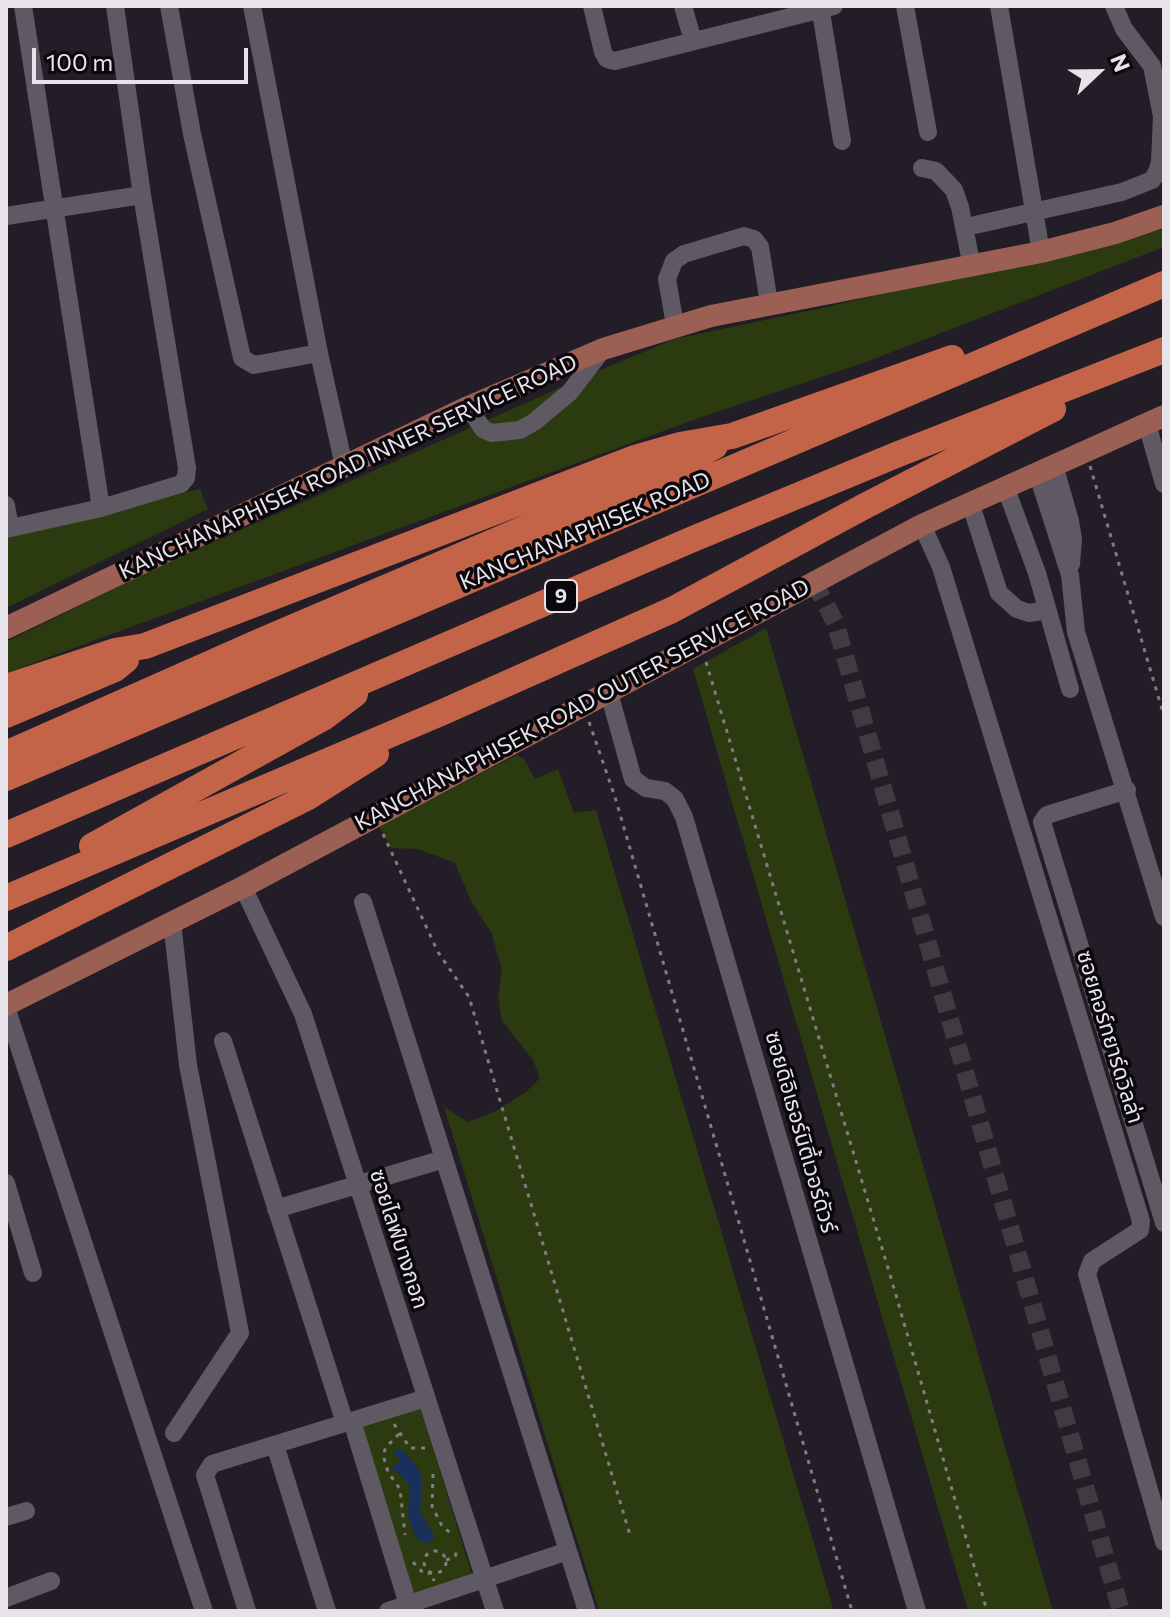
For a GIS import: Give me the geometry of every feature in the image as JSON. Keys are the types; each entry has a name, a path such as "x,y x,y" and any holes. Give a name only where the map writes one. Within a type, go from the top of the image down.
{"highway":[{"name":"KANCHANAPHISEK ROAD","path":"6,778 1164,284"},
{"path":"6,754 261,641 678,466 732,436 936,362 1063,327"},
{"name":"9","path":"6,835 751,515 1164,350"},
{"path":"9,897 443,712 672,610 1050,411 1121,369"},
{"path":"6,687 115,651 145,646 635,458 680,445 732,436"},
{"path":"6,715 115,669 145,646"},
{"path":"9,897 60,864 323,718 380,675"},
{"path":"6,948 308,797 443,712"},
{"path":"6,930 33,918 112,895"}],"main road":[{"name":"KANCHANAPHISEK ROAD INNER SERVICE ROAD","path":"6,628 468,407 603,349 675,325 769,303 1041,252 1115,233 1164,216"},
{"name":"KANCHANAPHISEK ROAD OUTER SERVICE ROAD","path":"6,1006 243,887 922,525 1156,420"}],"street":[{"path":"23,6 101,508"},
{"path":"6,505 8,528 101,508 181,484 186,478 187,468 142,195 115,6"},
{"path":"169,6 192,134 242,358 254,365 319,353"},
{"path":"252,6 344,466"},
{"path":"592,6 603,52 607,59 615,61 825,7 842,141"},
{"path":"683,6 693,41"},
{"path":"905,6 928,132"},
{"path":"999,6 1041,252"},
{"path":"975,225 1122,192 1152,180 1160,162 1162,116 1158,65 1124,29 1114,6"},
{"path":"922,168 936,171 954,190 972,267"},
{"path":"6,216 142,195"},
{"path":"675,325 667,279 674,261 684,254 744,236 754,239 760,247 769,303"},
{"path":"468,407 483,429 492,433 520,430 570,392 603,349"},
{"path":"1156,420 1164,484"},
{"path":"1046,469 1073,539 1070,575 1076,632 1164,917"},
{"path":"1005,486 1070,689"},
{"path":"970,502 999,593 1017,609 1029,613 1047,610"},
{"name":"ซอยคอร์ทยาร์ดวิลล่า","path":"922,525 941,567 1141,1221 1140,1230 1133,1236 1092,1261 1087,1274 1164,1542"},
{"name":"ซอยดิอิเธอร์นิตี้เวอร์ดัวร์","path":"609,693 633,779 646,788 665,791 675,799 684,817 917,1611"},
{"path":"1127,790 1047,815 1042,822 1163,1215"},
{"name":"ซอยไลฟ์บางกอก","path":"243,887 303,1014 495,1611"},
{"path":"363,902 587,1611"},
{"path":"172,922 188,1065 240,1333 174,1433"},
{"path":"6,1006 204,1611"},
{"path":"223,1041 409,1608"},
{"path":"276,1209 444,1159"},
{"path":"6,1183 33,1273"},
{"path":"247,1611 205,1475 212,1464 426,1398"},
{"path":"275,1445 327,1611"},
{"path":"6,1517 26,1511"},
{"path":"388,1611 409,1608 437,1594 568,1551"},
{"path":"6,1598 51,1581"}],"path":[{"path":"1085,451 1164,716"},
{"path":"700,643 891,1278 987,1611"},
{"path":"584,707 615,797 852,1611"},
{"path":"374,816 438,952 469,997 630,1535"},
{"path":"388,1410 399,1434 410,1448 425,1448"},
{"path":"399,1434 386,1447 383,1455 388,1472 400,1489 406,1538"},
{"path":"433,1474 432,1506 442,1526 456,1537 458,1547 455,1557 446,1560"},
{"path":"411,1557 424,1574 432,1573 443,1571 446,1560 442,1554 436,1551 426,1555 424,1566 432,1573 437,1594"}],"green space":[{"path":"1164,229 1164,247 866,362 699,418 6,673 6,642 162,565 675,339"},
{"path":"200,489 208,509 6,608 6,537"},
{"path":"766,628 1053,1611 968,1611 693,669"},
{"path":"517,755 524,759 535,779 558,769 574,813 596,810 834,1611 599,1611 444,1107 468,1122 494,1112 526,1092 540,1078 533,1060 502,1021 498,997 502,970 492,934 471,901 455,863 418,849 391,848 379,826"},
{"path":"421,1409 472,1575 412,1595 359,1426"}],"water":[{"path":"402,1450 417,1466 422,1478 420,1512 433,1534 434,1539 430,1543 419,1541 413,1530 408,1516 410,1487 389,1465 397,1465 400,1459 393,1452"}],"tunnel":[{"path":"814,582 835,622 1121,1611"}]}
